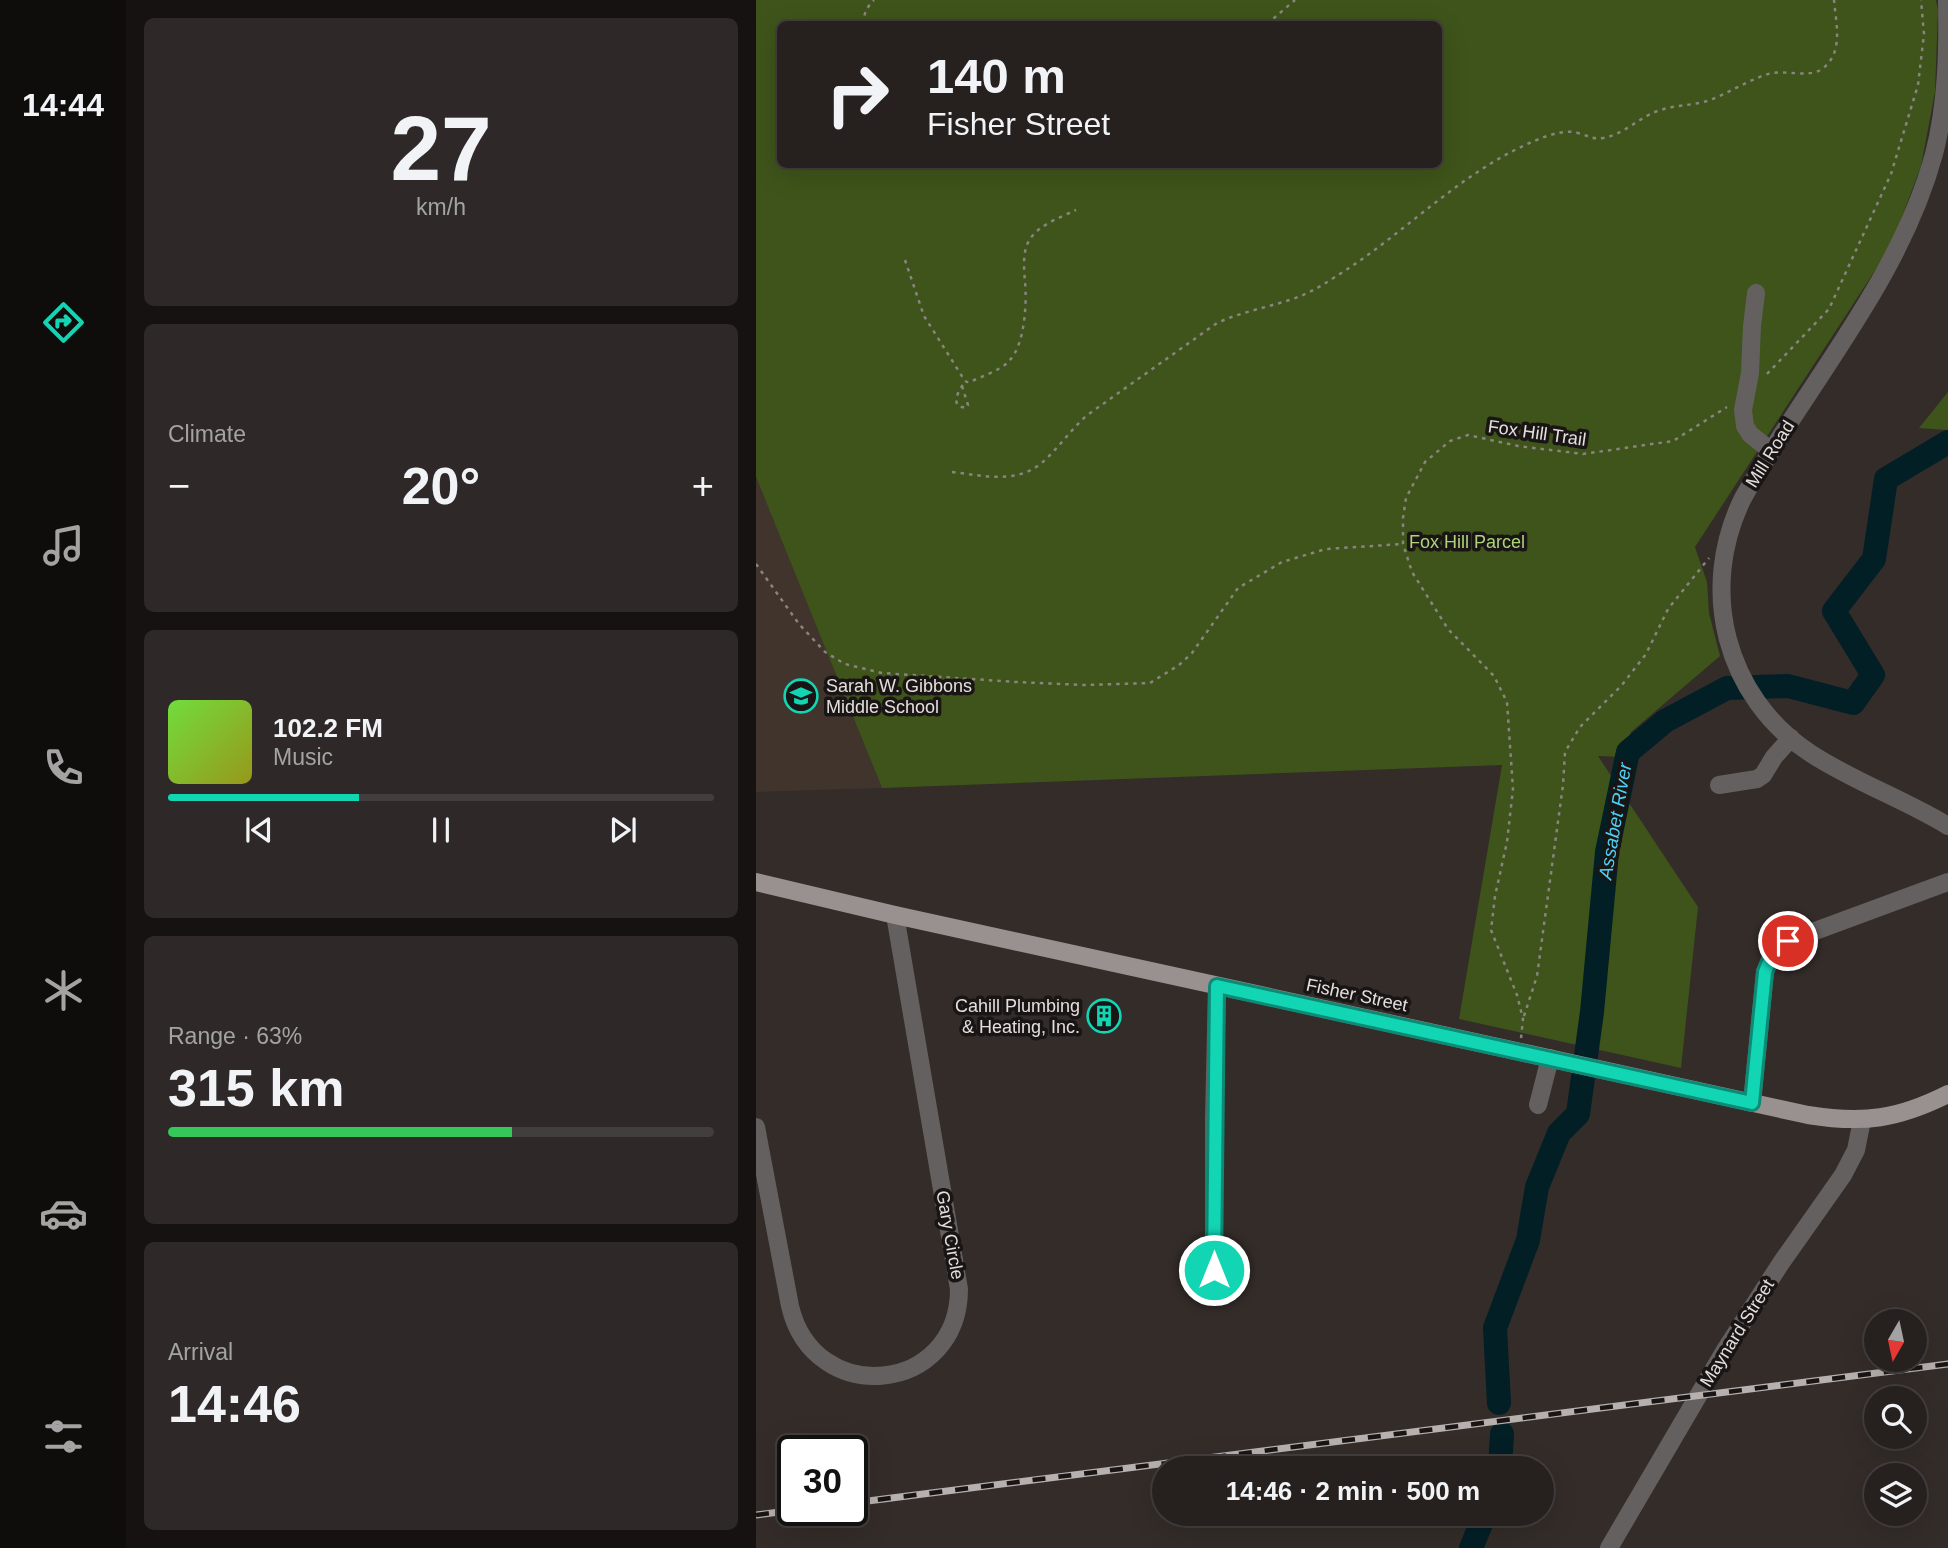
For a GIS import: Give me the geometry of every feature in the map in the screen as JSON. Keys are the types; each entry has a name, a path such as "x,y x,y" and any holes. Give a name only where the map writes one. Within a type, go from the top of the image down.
{"main road":[{"name":"Fisher Street","path":"756,882 1217,986 1827,1118 1881,1118 1916,1109 1948,1094"}],"street":[{"name":"Mill Road","path":"1947,0 1947,59 1942,115 1934,152 1917,204 1866,303 1771,451 1733,517 1723,557 1721,598 1727,639 1734,659 1753,696 1785,734 1812,755 1948,826"},
{"path":"1756,293 1751,373 1743,410 1749,434 1771,451"},
{"path":"1719,785 1757,779 1763,775 1785,734"},
{"path":"1752,1103 1765,972 1774,950 1788,941 1948,882"},
{"name":"Gary Circle","path":"756,1127 790,1306 804,1340 832,1366 861,1376 892,1375 926,1360 950,1331 958,1308 959,1289 895,915"},
{"path":"1214,1295 1217,986"},
{"path":"1538,1105 1550,1058"},
{"name":"Maynard Street","path":"1609,1548 1731,1340 1843,1175 1856,1150 1862,1120"}],"path":[{"path":"864,21 867,7 874,0"},
{"path":"1270,21 1295,0"},
{"path":"952,472 1013,477 1034,470 1086,416 1217,323 1298,297 1336,277 1370,255 1477,172 1503,156 1567,131 1588,138 1602,139 1656,111 1710,100 1765,75 1787,71 1811,74 1820,71 1828,63 1836,47 1838,36 1835,0"},
{"path":"1764,376 1829,309 1891,174 1918,85 1924,34 1921,0"},
{"path":"905,260 924,316 965,380 971,382 1010,361 1023,331 1024,264 1027,245 1037,232 1076,210"},
{"path":"962,386 968,399 966,408 956,404 956,398 962,386 965,380"},
{"name":"Fox Hill Trail","path":"1519,1051 1523,1019 1517,995 1491,930 1495,896 1507,842 1513,789 1507,702 1494,676 1448,629 1412,572 1403,544 1406,498 1425,462 1450,441 1468,435 1518,446 1583,454 1673,441 1746,395"},
{"path":"756,564 799,624 825,652 845,664 883,673 1016,682 1150,683 1179,665 1192,653 1238,588 1282,562 1326,549 1403,544"},
{"path":"1523,1019 1537,976 1563,785 1565,752 1580,727 1622,685 1646,654 1668,608 1710,556"}],"shaded area":[{"name":"Sarah W. Gibbons Middle School","path":"756,477 808,605 882,788 756,792"}],"green space":[{"name":"Fox Hill Parcel","path":"756,0 1936,0 1938,10 1935,92 1921,166 1891,246 1695,547 1707,582 1709,613 1720,656 1631,732 1622,757 1598,756 1698,907 1681,1068 1459,1019 1502,765 882,788 756,477"},
{"path":"1948,392 1948,430 1919,428"}],"waterway":[{"name":"Assabet River","path":"1499,1403 1495,1328 1528,1240 1537,1187 1559,1133 1578,1114 1592,1012 1607,852 1628,752 1665,721 1727,688 1788,686 1853,703 1873,675 1834,611 1874,559 1886,479 1948,442"},
{"name":"Assabet River","path":"1501,1456 1502,1434"},
{"name":"Assabet River","path":"1471,1548 1480,1526"}],"railway":[{"path":"868,1501 1948,1364"},
{"path":"756,1515 777,1512"}],"place":[{"name":"Sarah W. Gibbons Middle School","path":"801,696"},
{"name":"Cahill Plumbing & Heating, Inc.","path":"1104,1016"}],"route":[{"path":"1214,1270 1217,986 1752,1103 1765,972 1774,950 1788,941"}]}
